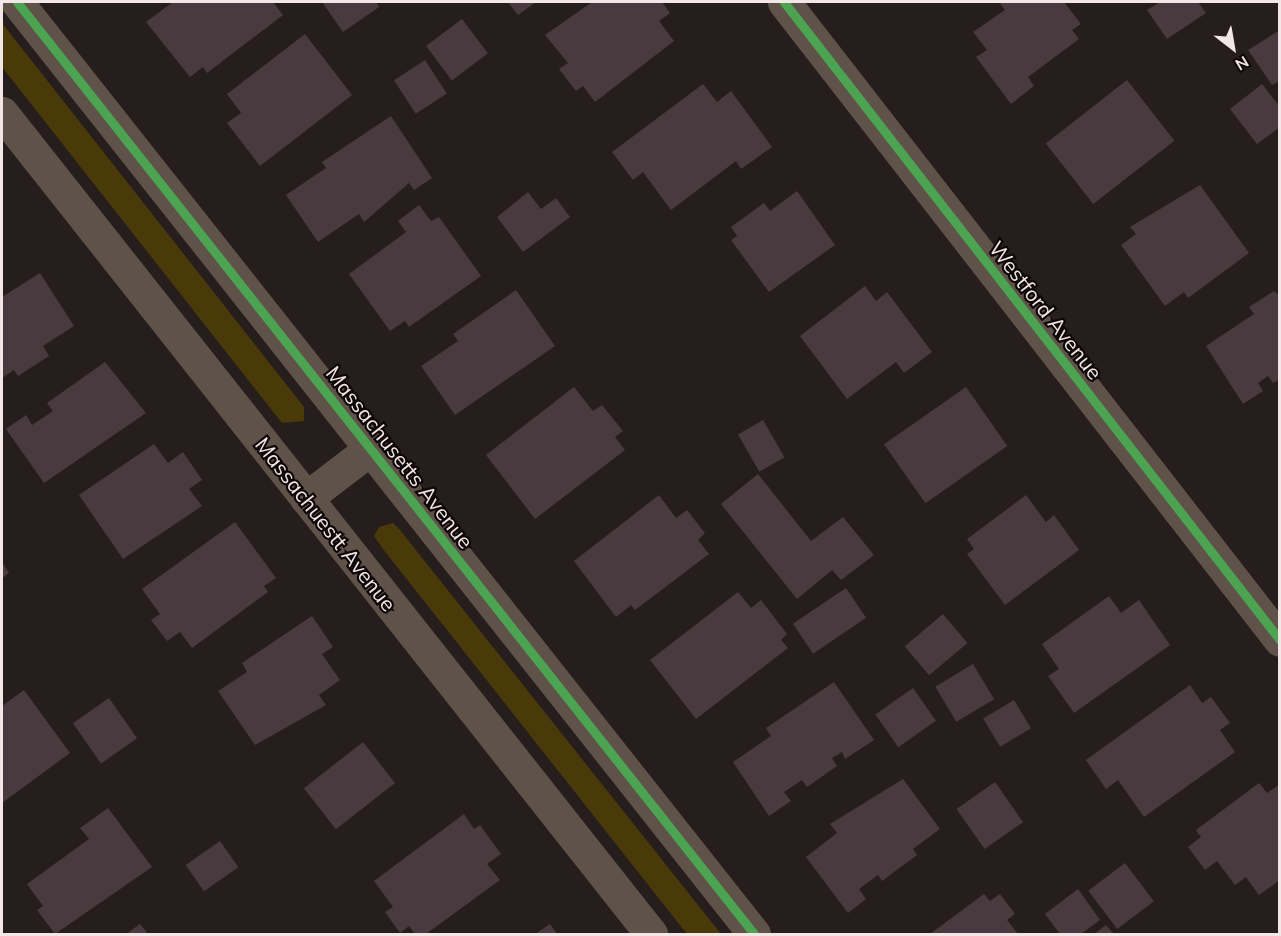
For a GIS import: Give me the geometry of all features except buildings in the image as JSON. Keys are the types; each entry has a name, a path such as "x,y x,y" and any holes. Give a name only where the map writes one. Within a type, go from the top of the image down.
{"street":[{"name":"Massachusetts Avenue","path":"17,2 754,934"},
{"name":"Westford Avenue","path":"784,2 1280,640"},
{"name":"Massachuestt Avenue","path":"2,113 651,934"},
{"name":"Massachusetts Avenue","path":"306,498 370,449"}],"shaded area":[{"path":"2,23 304,407 304,421 282,423 2,67"},
{"path":"393,523 721,934 687,934 383,549 374,536 379,527"}],"cycle path":[{"path":"17,2 754,934"},
{"path":"784,2 1280,640"}]}
